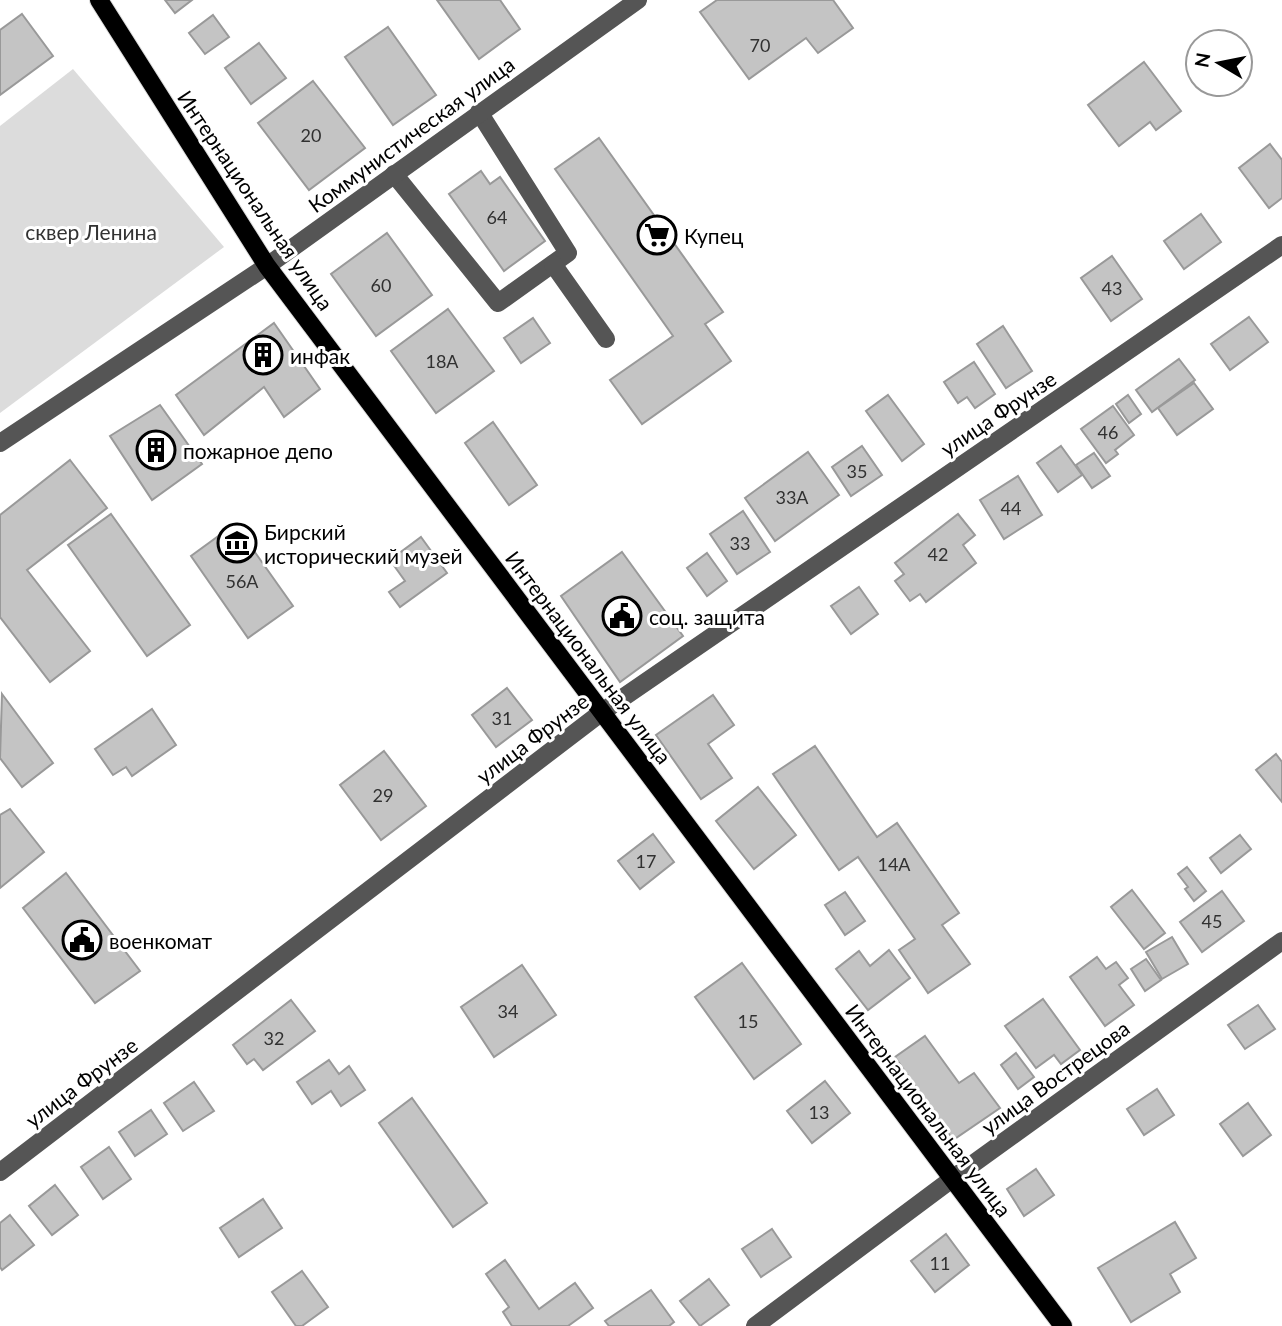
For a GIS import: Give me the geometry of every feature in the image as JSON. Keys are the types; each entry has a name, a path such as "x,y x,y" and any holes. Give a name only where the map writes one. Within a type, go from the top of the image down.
{"main road":[{"name":"Интернациональная улица","path":"99,0 267,266 1063,1326"}],"street":[{"name":"Коммунистическая улица","path":"0,443 267,266 638,0"},
{"path":"394,174 498,303 553,264 568,253 479,112"},
{"name":"улица Фрунзе","path":"0,1172 602,712 1282,246"},
{"path":"553,264 606,339"},
{"name":"улица Вострецова","path":"755,1326 952,1179 1282,941"}],"green space":[{"name":"сквер Ленина","path":"73,69 224,247 0,413 0,126"}],"building":[{"path":"165,0 192,0 175,13"},
{"path":"437,0 500,0 520,29 479,59"},
{"path":"717,0 833,0 853,28 818,53 806,38 749,79 700,12"},
{"path":"22,14 53,56 0,95 0,30"},
{"path":"213,15 229,37 205,54 189,33"},
{"path":"388,27 436,95 393,125 345,57"},
{"path":"259,43 286,78 251,104 225,68"},
{"path":"1144,62 1181,111 1156,130 1150,122 1119,146 1088,105"},
{"path":"313,81 365,148 309,190 258,123"},
{"path":"599,138 723,312 705,324 731,361 642,424 610,380 673,336 555,169"},
{"path":"1270,144 1282,160 1282,198 1269,208 1239,168"},
{"path":"481,171 490,184 500,177 545,241 504,271 449,194"},
{"path":"1201,214 1221,242 1184,269 1164,241"},
{"path":"387,233 432,295 376,336 331,274"},
{"path":"1112,256 1142,299 1111,321 1081,278"},
{"path":"448,309 494,371 436,413 391,351"},
{"path":"1249,317 1268,342 1230,370 1211,344"},
{"path":"533,318 550,343 521,363 504,338"},
{"name":"инфак","path":"274,323 320,389 284,417 264,387 204,435 176,395"},
{"path":"1003,326 1032,371 1006,388 977,344"},
{"path":"1179,359 1195,380 1152,412 1136,390"},
{"path":"974,362 995,394 975,408 967,397 958,403 944,382"},
{"path":"1194,383 1213,409 1177,435 1158,408"},
{"path":"888,395 924,444 902,461 866,411"},
{"path":"1128,395 1141,414 1129,423 1116,404"},
{"name":"пожарное депо","path":"160,405 202,464 152,500 110,436"},
{"path":"1113,406 1134,435 1115,450 1118,454 1106,463 1081,429"},
{"path":"493,422 537,485 509,505 465,443"},
{"path":"862,446 882,475 851,496 832,467"},
{"path":"1061,446 1082,475 1058,492 1037,463"},
{"path":"808,452 839,495 775,541 745,498"},
{"path":"1094,453 1110,476 1092,488 1076,465"},
{"path":"70,460 107,508 27,570 90,651 50,682 0,617 0,515"},
{"path":"1018,476 1042,515 1004,539 980,500"},
{"path":"743,511 770,552 737,574 710,534"},
{"path":"111,514 190,625 147,656 68,545"},
{"path":"958,514 975,535 963,545 976,563 926,602 920,594 910,601 895,581 904,574 895,563"},
{"path":"235,524 293,606 248,638 191,556"},
{"path":"421,537 447,573 400,607 389,592 405,581 390,560"},
{"name":"соц. защита","path":"622,552 683,636 620,682 561,596"},
{"path":"707,553 727,581 707,596 687,568"},
{"path":"859,587 878,614 851,634 831,606"},
{"path":"507,688 532,720 496,747 472,715"},
{"path":"2,694 53,763 22,787 0,758"},
{"path":"713,695 734,725 708,744 732,778 701,799 656,735"},
{"path":"152,709 176,745 132,776 126,767 113,775 95,749"},
{"path":"815,746 877,837 897,823 959,913 942,925 970,964 928,993 899,950 915,939 858,857 839,870 773,774"},
{"path":"384,751 426,806 381,840 340,785"},
{"path":"1276,754 1282,762 1282,802 1256,770"},
{"path":"758,787 796,835 754,869 716,821"},
{"path":"10,809 44,852 0,888 0,815"},
{"path":"653,834 674,862 640,889 618,861"},
{"path":"1240,835 1251,849 1221,873 1210,858"},
{"path":"1187,867 1206,891 1194,901 1178,874"},
{"name":"военкомат","path":"66,873 140,971 95,1003 23,908"},
{"path":"1132,890 1165,933 1144,949 1111,907"},
{"path":"1222,891 1244,921 1202,952 1180,922"},
{"path":"845,892 865,921 845,935 825,905"},
{"path":"1172,937 1188,964 1162,979 1146,952"},
{"path":"889,950 910,978 868,1010 836,969 859,951 870,966"},
{"path":"1097,957 1106,969 1116,962 1128,978 1119,985 1134,1005 1105,1026 1070,977"},
{"path":"1146,959 1161,980 1145,991 1131,969"},
{"path":"742,963 801,1044 754,1079 695,997"},
{"path":"522,965 556,1015 494,1057 461,1007"},
{"path":"1043,999 1080,1050 1061,1064 1054,1055 1036,1068 1005,1026"},
{"path":"291,1000 315,1031 263,1070 254,1059 247,1064 233,1045"},
{"path":"1258,1005 1275,1029 1245,1049 1228,1025"},
{"path":"925,1036 959,1083 974,1073 1000,1108 953,1140 895,1057"},
{"path":"1016,1053 1034,1077 1018,1089 1001,1065"},
{"path":"329,1060 339,1074 349,1066 365,1090 341,1106 331,1091 312,1104 297,1082"},
{"path":"825,1081 850,1113 812,1143 787,1111"},
{"path":"194,1082 214,1111 183,1131 164,1103"},
{"path":"1157,1089 1174,1115 1144,1135 1127,1109"},
{"path":"412,1098 487,1203 453,1227 379,1123"},
{"path":"1248,1103 1271,1135 1243,1156 1220,1124"},
{"path":"151,1110 167,1134 135,1156 119,1132"},
{"path":"109,1147 131,1179 103,1199 81,1167"},
{"path":"1036,1169 1054,1195 1024,1216 1007,1189"},
{"path":"55,1185 78,1215 52,1235 29,1206"},
{"path":"263,1199 282,1228 239,1257 220,1228"},
{"path":"10,1215 34,1245 2,1270 0,1223"},
{"path":"1175,1222 1196,1258 1170,1274 1180,1292 1131,1322 1098,1268"},
{"path":"772,1229 791,1257 761,1277 742,1249"},
{"path":"946,1234 969,1265 935,1292 911,1261"},
{"path":"505,1260 539,1309 575,1283 593,1308 568,1326 512,1326 503,1312 509,1307 486,1274"},
{"path":"302,1271 328,1307 302,1326 296,1326 272,1292"},
{"path":"709,1279 729,1305 700,1326 680,1301"},
{"path":"651,1290 674,1322 669,1326 609,1326 605,1321"}],"place":[{"name":"Купец","path":"657,235"},
{"name":"инфак","path":"263,355"},
{"name":"пожарное депо","path":"156,450"},
{"name":"Бирский исторический музей","path":"237,543"},
{"name":"соц. защита","path":"622,616"},
{"name":"военкомат","path":"82,940"}]}
